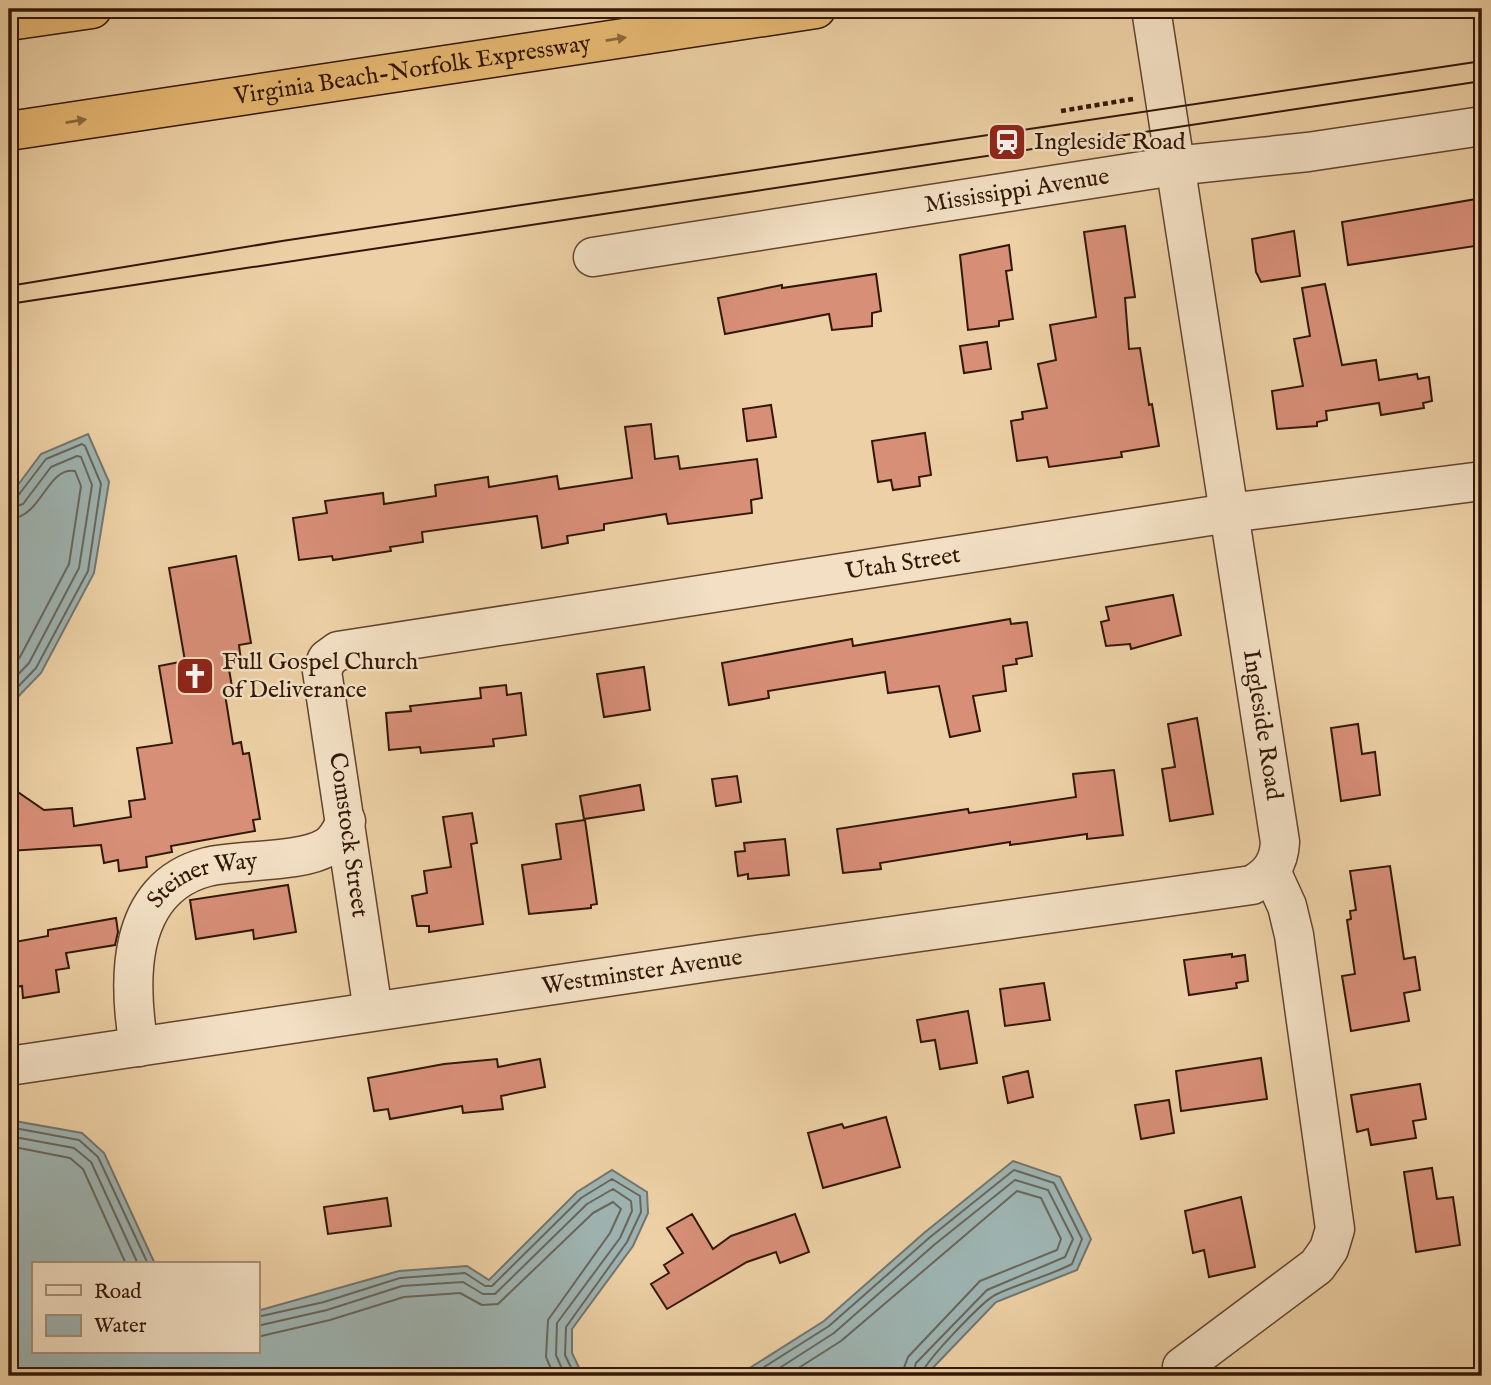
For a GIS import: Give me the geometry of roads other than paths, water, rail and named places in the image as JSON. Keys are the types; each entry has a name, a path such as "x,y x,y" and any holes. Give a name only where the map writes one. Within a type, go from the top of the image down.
{"highway":[{"path":"9,21 92,9"},
{"name":"Virginia Beach-Norfolk Expressway","path":"9,131 816,9"}],"street":[{"name":"Ingleside Road","path":"1151,9 1280,842 1279,856 1271,871"},
{"name":"Mississippi Avenue","path":"593,257 1174,166 1308,152 1482,126"},
{"name":"Utah Street","path":"327,659 338,651 430,636 1229,513 1482,481"},
{"name":"Comstock Street","path":"327,659 322,671 373,1011"},
{"name":"Steiner Way","path":"139,1046 132,1007 131,978 135,948 150,910 162,893 182,877 206,867 310,853 327,847 338,837 346,821"},
{"name":"Westminster Avenue","path":"9,1066 1252,885 1271,871"},
{"path":"1182,1367 1317,1266 1329,1249 1335,1228 1294,935 1287,906 1271,871"}],"water":[{"path":"88,434 109,482 94,573 41,673 9,706 9,497 41,454"},
{"path":"9,1120 82,1133 104,1153 154,1262 32,1262 32,1354 259,1354 259,1310 399,1271 467,1266 489,1280 577,1192 612,1170 647,1192 648,1213 633,1246 572,1329 572,1353 583,1376 9,1376"},
{"path":"1013,1161 1060,1177 1091,1239 1077,1270 996,1302 925,1376 737,1376 824,1321 924,1233"}],"tram line":[{"path":"9,286 282,241 1482,61"},
{"path":"9,304 1482,81"}],"place":[{"name":"Ingleside Road","path":"1007,142"},
{"name":"Full Gospel Church of Deliverance","path":"195,676"}]}
